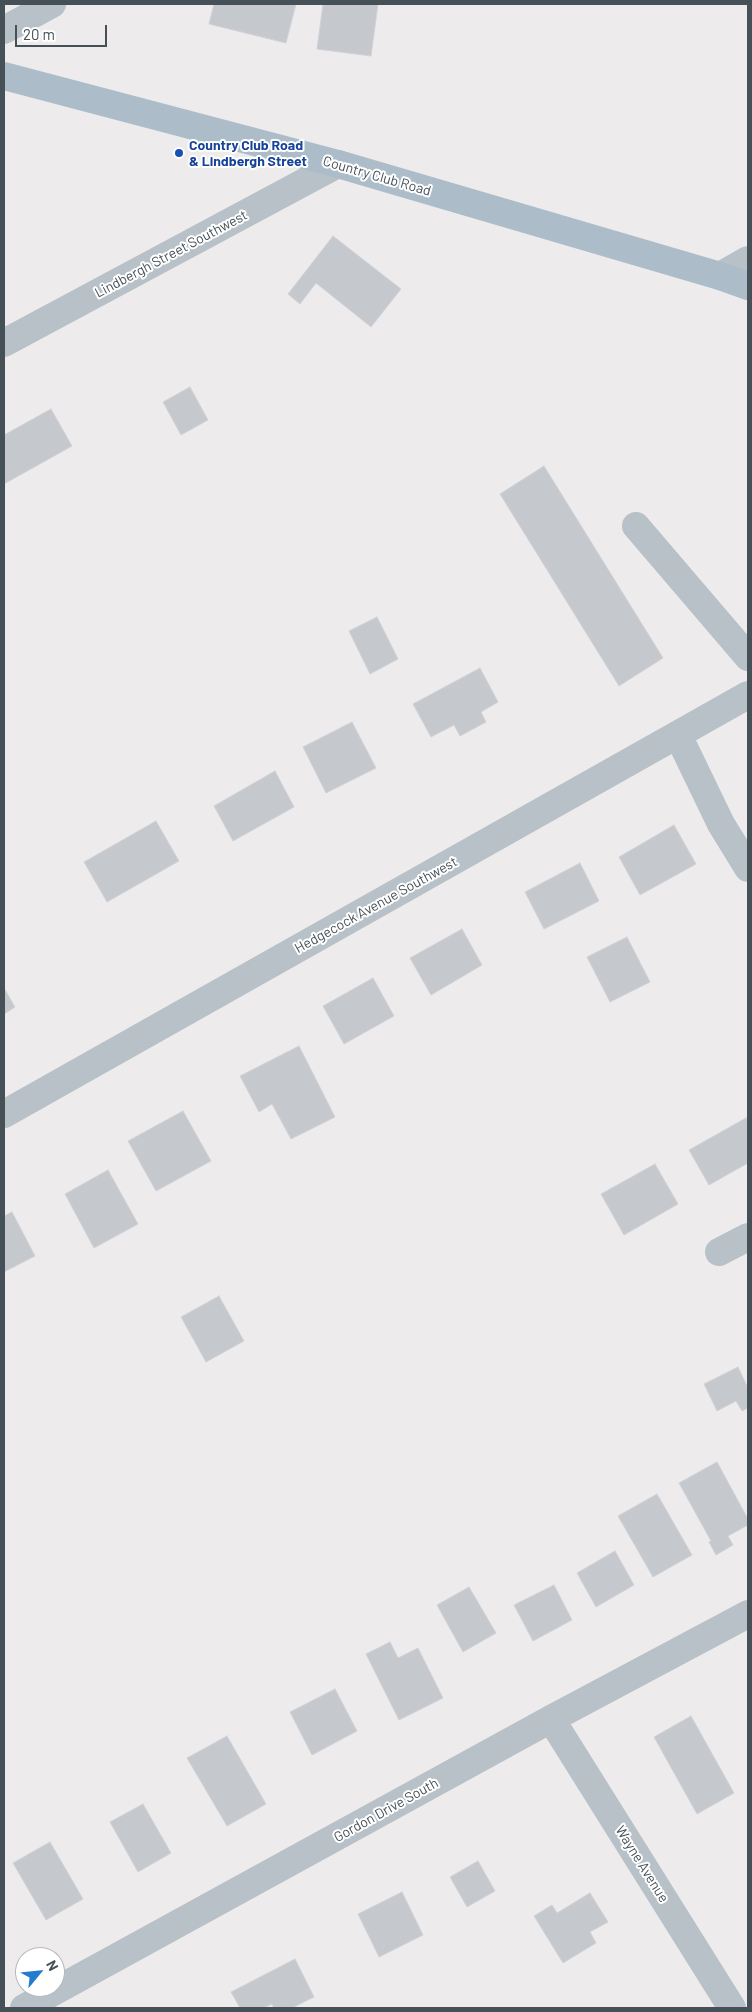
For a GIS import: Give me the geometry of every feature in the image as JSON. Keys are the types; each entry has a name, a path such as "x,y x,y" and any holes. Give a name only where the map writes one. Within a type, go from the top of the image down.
{"main road":[{"name":"Country Club Road","path":"4,76 338,164 720,276 748,286"}],"street":[{"path":"4,30 52,4"},
{"name":"Lindbergh Street Southwest","path":"4,344 338,164"},
{"path":"720,276 748,260"},
{"path":"636,526 748,657"},
{"name":"Hedgecock Avenue Southwest","path":"4,1114 748,696"},
{"path":"678,735 721,824 748,868"},
{"path":"719,1252 748,1237"},
{"name":"Gordon Drive South","path":"24,2008 551,1719 748,1614"},
{"name":"Wayne Avenue","path":"551,1719 732,2008"}],"building":[{"path":"214,4 296,4 286,43 209,24"},
{"path":"323,4 378,4 371,56 317,49"},
{"path":"333,236 401,289 371,327 316,283 300,304 288,294"},
{"path":"190,387 208,420 181,435 163,402"},
{"path":"51,409 72,446 4,484 4,435"},
{"path":"544,466 663,658 619,686 500,494"},
{"path":"377,617 398,659 370,674 349,631"},
{"path":"480,668 498,702 481,712 486,722 460,736 454,725 431,737 413,704"},
{"path":"352,722 376,768 326,793 303,747"},
{"path":"275,771 294,807 233,841 214,806"},
{"path":"156,821 179,861 107,902 84,862"},
{"path":"674,825 696,864 640,895 619,857"},
{"path":"580,863 599,901 544,929 525,892"},
{"path":"462,929 482,965 431,995 410,958"},
{"path":"627,937 650,982 610,1002 587,957"},
{"path":"373,978 394,1016 344,1044 323,1006"},
{"path":"4,988 15,1007 4,1014"},
{"path":"299,1046 335,1117 291,1139 272,1104 259,1112 240,1076"},
{"path":"183,1111 211,1161 156,1191 128,1141"},
{"path":"746,1118 748,1122 748,1163 709,1185 689,1150"},
{"path":"655,1164 678,1204 624,1235 601,1194"},
{"path":"108,1170 138,1224 94,1248 65,1194"},
{"path":"12,1212 35,1256 4,1272 4,1216"},
{"path":"219,1296 244,1341 206,1362 181,1317"},
{"path":"738,1367 748,1388 748,1408 742,1411 736,1401 717,1411 704,1384"},
{"path":"717,1462 748,1519 748,1525 728,1536 733,1545 716,1555 709,1542 711,1541 679,1483"},
{"path":"657,1494 692,1555 653,1577 618,1516"},
{"path":"615,1551 634,1585 596,1607 577,1573"},
{"path":"554,1585 572,1620 533,1641 514,1605"},
{"path":"469,1587 496,1633 463,1652 437,1605"},
{"path":"390,1642 398,1658 418,1648 443,1698 399,1720 366,1654"},
{"path":"335,1689 357,1731 312,1755 290,1712"},
{"path":"691,1716 734,1793 697,1814 654,1737"},
{"path":"227,1736 266,1804 227,1826 187,1758"},
{"path":"143,1804 171,1853 138,1872 110,1822"},
{"path":"50,1842 83,1899 46,1920 13,1863"},
{"path":"478,1861 495,1891 467,1907 450,1877"},
{"path":"402,1892 423,1935 379,1957 358,1914"},
{"path":"590,1893 608,1922 590,1932 596,1943 563,1963 534,1916 552,1905 557,1913"},
{"path":"295,1959 314,1997 292,2008 274,2008 272,2004 263,2008 240,2008 231,1992"}],"place":[{"name":"Country Club Road & Lindbergh Street","path":"179,153"}]}
